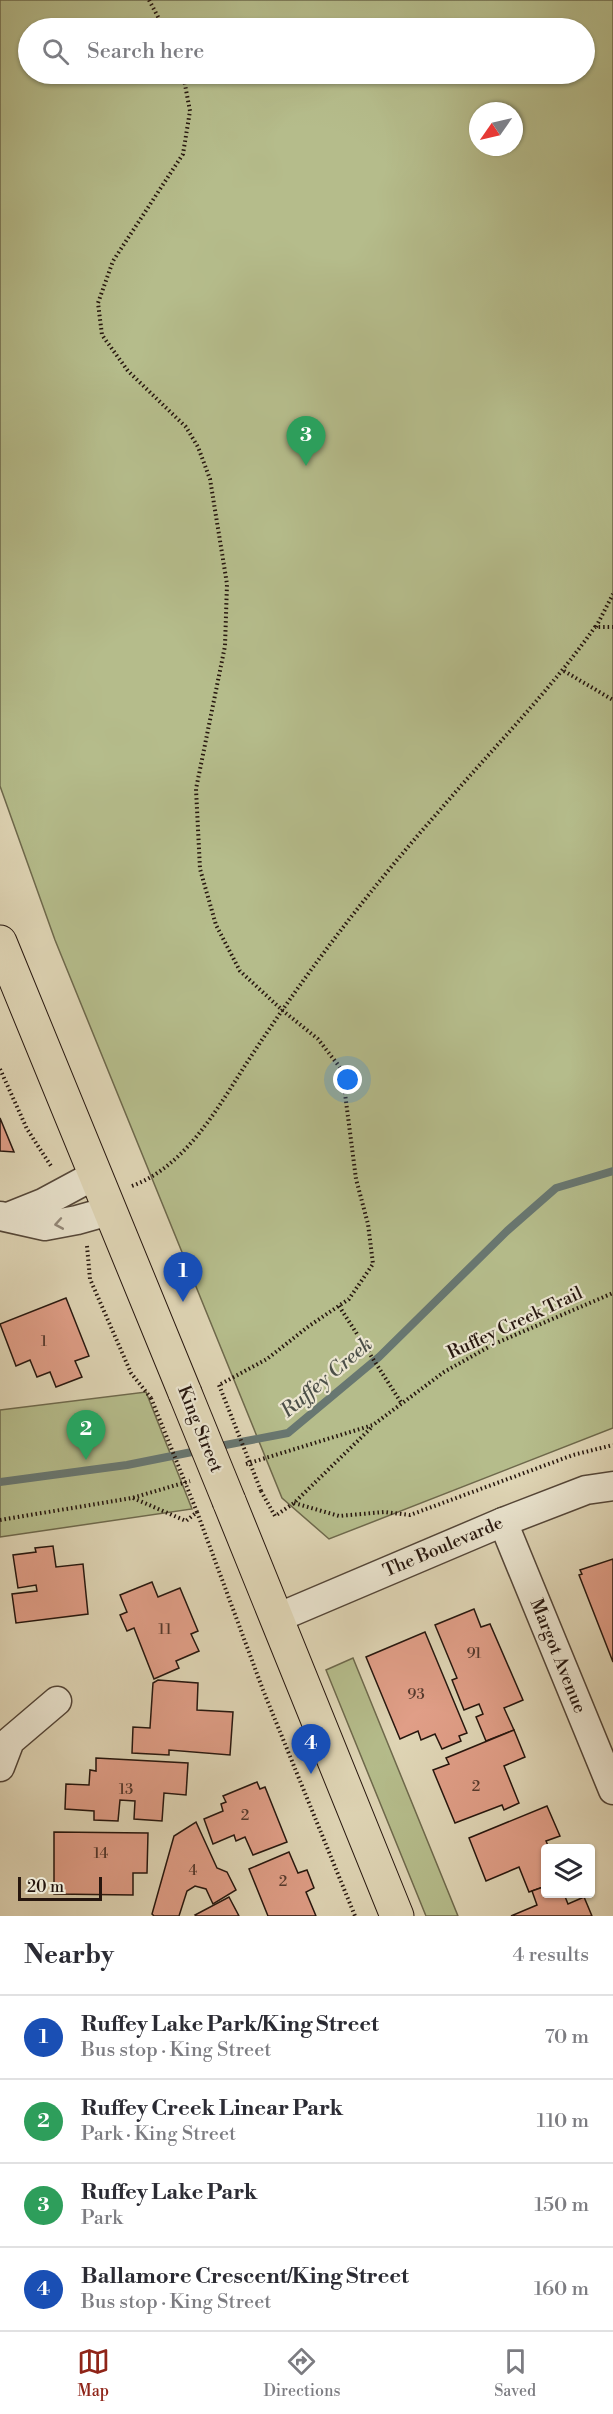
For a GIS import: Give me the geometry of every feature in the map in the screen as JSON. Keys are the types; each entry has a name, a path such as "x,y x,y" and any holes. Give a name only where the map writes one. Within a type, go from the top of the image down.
{"main road":[{"name":"King Street","path":"0,942 397,1916"}],"street":[{"path":"4,1217 66,1192 102,1194"},
{"path":"4,1217 45,1226 77,1220 102,1194"},
{"name":"The Boulevarde","path":"277,1618 503,1522 586,1490 613,1486"},
{"name":"Margot Avenue","path":"503,1522 613,1790"},
{"path":"0,1767 10,1741 57,1701"}],"path":[{"path":"149,0 159,18"},
{"path":"185,84 190,111 183,154 112,261 98,303 102,335 128,371 186,427 198,447 210,479 227,584 225,646 196,789 200,869 216,925 240,971 318,1039 342,1070 356,1179 368,1224 373,1264 349,1299 267,1359 219,1385 261,1491 275,1516 294,1503 339,1516 384,1512 410,1515 573,1455 613,1445"},
{"path":"102,1194 139,1183 166,1166 191,1143 210,1119 282,1010 361,904 438,812 564,671 595,627 613,594"},
{"path":"595,627 613,627"},
{"path":"564,671 613,700"},
{"path":"0,1069 27,1129 66,1192"},
{"path":"77,1220 87,1245 90,1280 131,1373 151,1398 197,1512 263,1690 356,1916"},
{"name":"Ruffey Creek Trail","path":"294,1503 373,1425 444,1372 494,1344 613,1293"},
{"path":"339,1306 402,1404"},
{"path":"132,1498 186,1521 197,1512"}],"green space":[{"path":"0,0 613,0 613,1428 329,1539 282,1498 55,940 0,786"},
{"path":"146,1392 192,1509 0,1537 0,1410"},
{"path":"353,1658 458,1916 426,1916 326,1670"}],"building":[{"path":"0,1118 14,1152 0,1151"},
{"path":"66,1298 89,1356 75,1361 82,1377 56,1387 50,1372 37,1377 30,1360 16,1366 0,1324"},
{"path":"53,1546 56,1567 83,1564 88,1614 16,1623 12,1594 37,1591 36,1585 18,1588 13,1555 36,1552 35,1548"},
{"path":"613,1559 613,1662 579,1575 582,1574 580,1570"},
{"path":"152,1582 158,1597 180,1588 198,1631 191,1634 199,1651 176,1661 179,1668 154,1679 134,1628 127,1631 120,1615 127,1612 120,1595"},
{"path":"474,1609 481,1627 490,1624 523,1700 504,1708 514,1730 486,1741 476,1717 483,1714 479,1704 464,1710 452,1680 457,1678 435,1625"},
{"path":"425,1632 467,1733 459,1736 461,1741 442,1749 435,1734 421,1740 418,1731 400,1739 366,1657"},
{"path":"158,1680 198,1683 197,1710 233,1712 230,1755 169,1750 169,1755 132,1753 133,1727 150,1728 153,1683"},
{"path":"514,1730 525,1757 504,1766 519,1803 504,1810 502,1805 455,1823 433,1770 449,1764 446,1758"},
{"path":"96,1758 188,1763 186,1795 164,1793 162,1821 134,1819 135,1801 120,1800 118,1821 94,1820 94,1811 65,1809 66,1784 89,1785 90,1770 96,1771"},
{"path":"257,1782 260,1789 265,1787 287,1842 253,1855 245,1837 236,1841 234,1835 213,1844 204,1819 223,1811 221,1804 226,1802 223,1796"},
{"path":"547,1806 560,1836 546,1841 547,1844 541,1844 541,1888 529,1892 519,1867 486,1881 469,1838"},
{"path":"196,1822 217,1868 227,1872 236,1890 213,1904 206,1889 195,1886 187,1891 179,1916 154,1916 152,1914 174,1836"},
{"path":"54,1832 148,1833 147,1873 133,1873 133,1895 54,1894"},
{"path":"289,1852 298,1873 307,1870 314,1888 306,1892 316,1916 268,1916 249,1869"},
{"path":"541,1888 541,1898 566,1898 568,1904 584,1898 592,1916 511,1916 537,1905 532,1891"},
{"path":"229,1897 239,1916 195,1915"}],"waterway":[{"name":"Ruffey Creek","path":"215,1447 288,1433 379,1357 507,1231 556,1188 613,1171"},
{"name":"Ruffey Creek","path":"0,1482 127,1465 202,1450"}],"place":[{"name":"Ruffey Lake Park","path":"306,466"},
{"name":"Ruffey Lake Park/King Street","path":"183,1302"},
{"name":"Ruffey Creek Linear Park","path":"86,1460"},
{"name":"Ballamore Crescent/King Street","path":"311,1774"}]}
